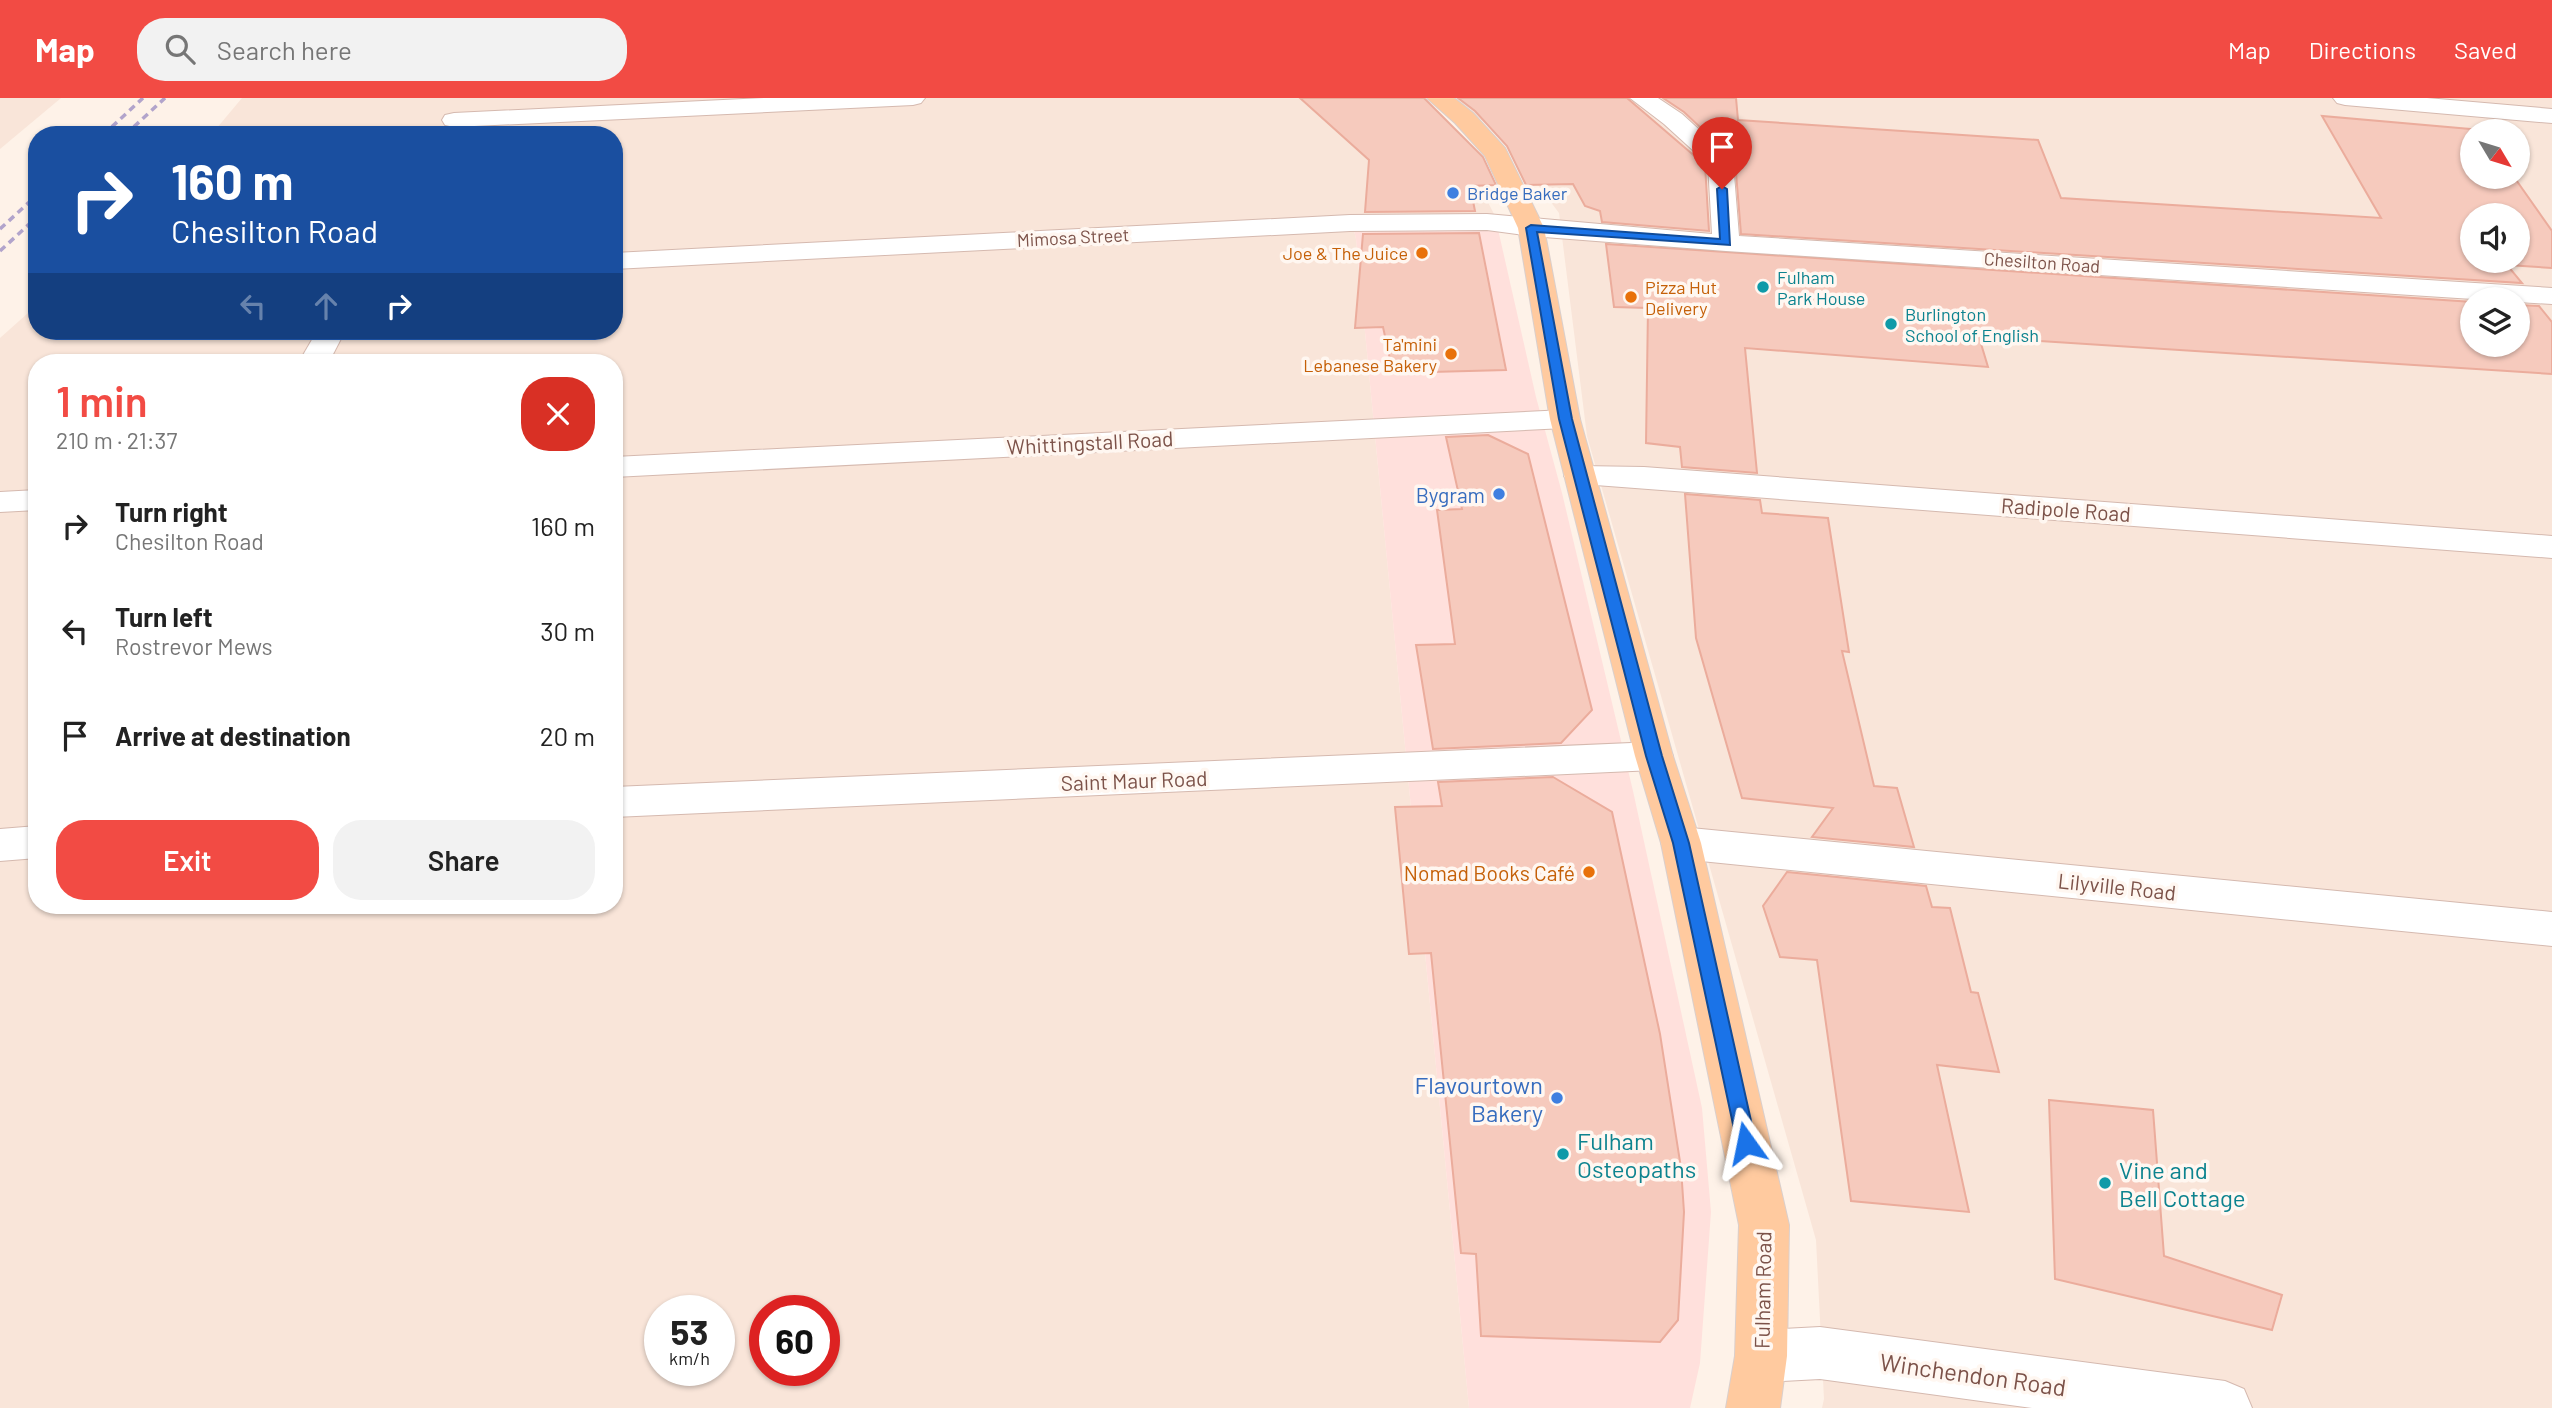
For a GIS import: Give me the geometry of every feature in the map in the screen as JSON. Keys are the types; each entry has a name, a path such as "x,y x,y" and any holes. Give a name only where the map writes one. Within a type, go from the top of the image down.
{"main road":[{"name":"Fulham Road","path":"1439,98 1464,118 1496,153 1531,228 1565,419 1654,756 1681,843 1764,1225 1761,1356 1753,1408"}],"street":[{"path":"451,126 464,98"},
{"path":"481,126 914,98"},
{"path":"1642,98 1673,119 1720,162 1726,243"},
{"path":"2345,98 2410,101 2552,116"},
{"name":"Mimosa Street","path":"623,261 1350,223 1487,222 1531,228"},
{"name":"Chesilton Road","path":"1531,228 2552,296"},
{"name":"Whittingstall Road","path":"623,467 1305,430 1565,419"},
{"name":"Radipole Road","path":"1580,476 1644,477 1864,493 2552,547"},
{"path":"0,502 28,500"},
{"name":"Saint Maur Road","path":"623,802 1307,774 1654,756"},
{"path":"0,845 28,843"},
{"name":"Lilyville Road","path":"1681,843 2552,929"},
{"name":"Winchendon Road","path":"1761,1356 1820,1353 2225,1408"}],"shaded area":[{"path":"0,98 61,98 0,149"},
{"path":"242,98 1407,98 1468,163 1495,216 1350,214 1356,239 1469,1408 0,1408 0,338 28,313 28,340 623,340 623,126 219,126"},
{"path":"1451,98 2552,98 2552,1408 1822,1408 1824,1399 1816,1240 1587,436 1559,213 1499,133"},
{"path":"1350,214 1495,216 1536,397 1562,493 1633,791 1702,1108 1711,1212 1700,1363 1690,1408 1469,1408 1356,239"}],"building":[{"path":"1300,98 1424,98 1483,157 1496,185 1470,186 1475,211 1365,212 1369,160"},
{"path":"1458,98 1627,98 1705,165 1709,231 1602,222 1600,211 1585,206 1573,184 1526,185 1507,146 1475,111"},
{"path":"1663,98 1736,98 1738,120 2038,140 2061,198 2381,218 2322,116 2460,128 2460,189 2522,189 2552,231 2552,268 2530,267 2530,203 2460,203 2460,273 2514,273 2522,283 1741,234 1735,160 1684,112"},
{"path":"1479,233 1506,370 1393,373 1383,327 1355,328 1363,234"},
{"path":"1606,244 2460,301 2460,357 2530,357 2530,306 2539,306 2552,322 2552,374 1979,337 1988,367 1745,348 1757,473 1682,467 1680,447 1646,443 1648,308 1614,307"},
{"path":"1488,435 1528,454 1592,710 1561,743 1433,749 1416,645 1455,644 1437,510 1462,509 1446,437"},
{"path":"1685,494 1760,500 1762,513 1828,518 1849,652 1842,651 1874,786 1897,788 1914,847 1812,837 1833,808 1742,798 1696,638"},
{"path":"1553,777 1612,812 1660,1034 1681,1168 1684,1212 1678,1320 1660,1342 1481,1336 1476,1254 1461,1253 1431,953 1409,954 1395,807 1442,806 1438,782"},
{"path":"1787,872 1926,886 1932,907 1950,908 1971,992 1978,993 1999,1072 1937,1065 1969,1212 1851,1201 1817,960 1780,957 1763,906"},
{"name":"Vine and Bell Cottage","path":"2049,1100 2153,1110 2164,1256 2282,1295 2272,1330 2055,1279"}],"railway":[{"path":"113,126 143,98"},
{"path":"135,126 165,98"},
{"path":"0,229 28,203"},
{"path":"0,251 28,225"}],"place":[{"name":"Bridge Baker","path":"1453,193"},
{"name":"Joe & The Juice","path":"1422,253"},
{"name":"Fulham Park House","path":"1763,287"},
{"name":"Pizza Hut Delivery","path":"1631,297"},
{"name":"Burlington School of English","path":"1891,324"},
{"name":"Ta'mini Lebanese Bakery","path":"1451,354"},
{"name":"Bygram","path":"1499,494"},
{"name":"Nomad Books Café","path":"1589,872"},
{"name":"Flavourtown Bakery","path":"1557,1098"},
{"name":"Fulham Osteopaths","path":"1563,1154"},
{"name":"Vine and Bell Cottage","path":"2105,1183"}],"route":[{"path":"1722,189 1726,243 1531,228 1565,419 1654,756 1681,843 1746,1143"}]}
